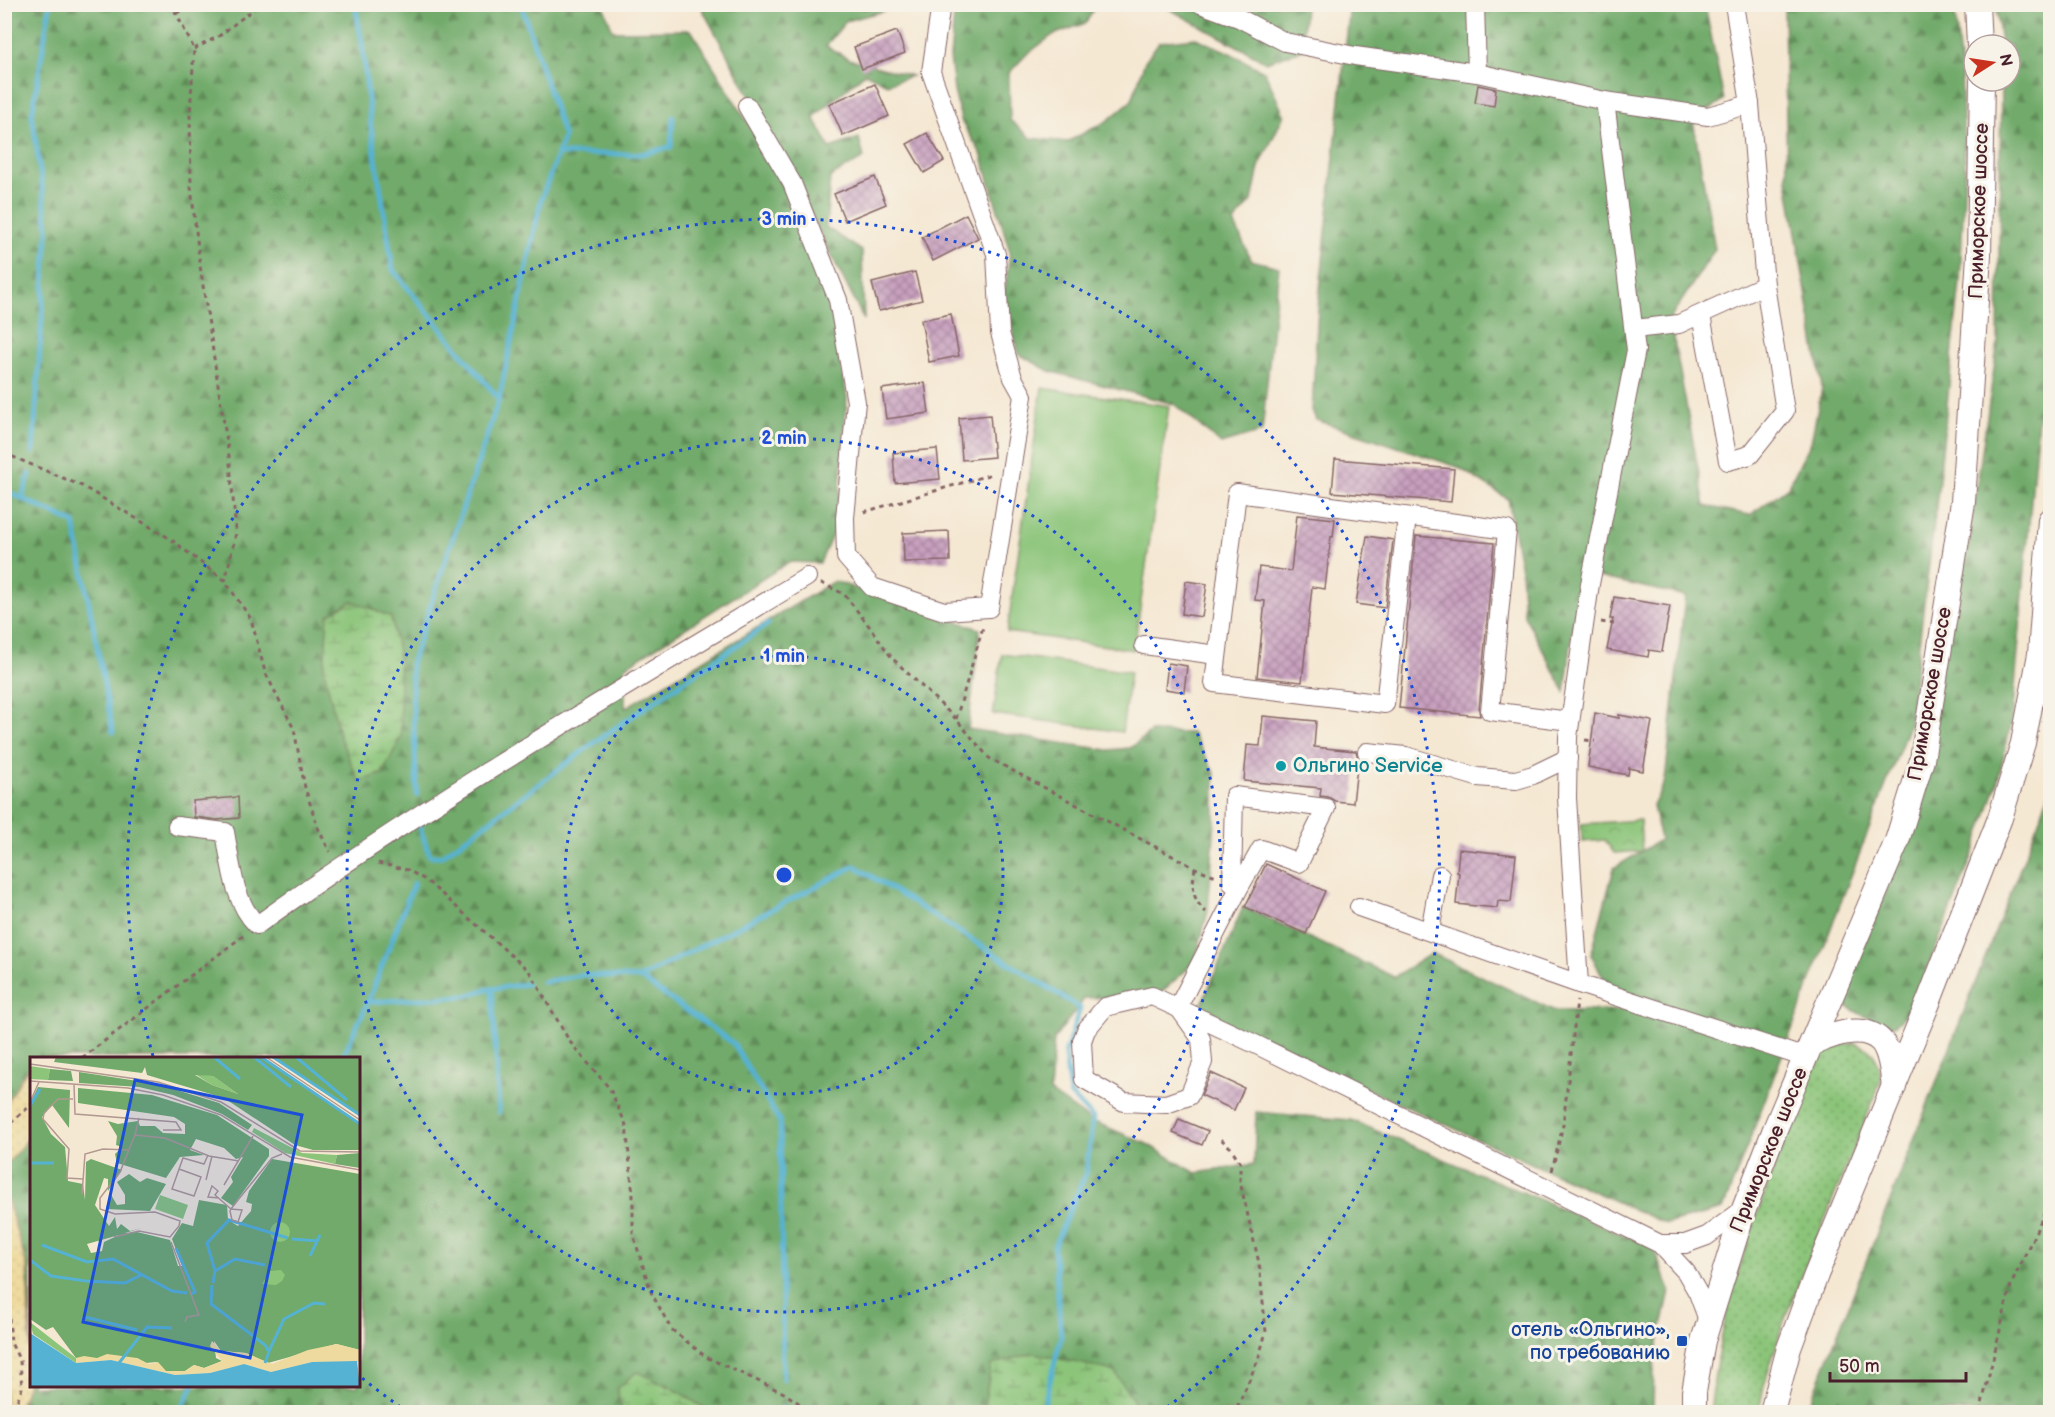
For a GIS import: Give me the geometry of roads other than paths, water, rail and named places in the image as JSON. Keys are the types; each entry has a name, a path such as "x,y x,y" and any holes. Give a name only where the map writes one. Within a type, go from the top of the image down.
{"main road":[{"path":"1977,4 1978,33"},
{"name":"Приморское шоссе","path":"1694,1413 1694,1392 1708,1320 1744,1209 1775,1129 1897,841 1922,760 1963,502 1979,255 1982,93"},
{"path":"1772,1413 1786,1358 1812,1285 1894,1087 1997,827 2023,743 2040,654 2050,520"},
{"path":"1809,1051 1841,1033 1869,1034 1881,1041 1886,1050 1894,1087"}],"lane":[{"path":"747,106 792,183 838,300 856,402 844,518 846,557 872,587 944,611 988,608 1023,396 1013,378 1000,333 996,254 931,72 941,4"},
{"path":"1201,4 1239,18 1285,42 1355,56 1477,73 1605,101 1708,116 1750,104"},
{"path":"1475,4 1477,73"},
{"path":"1701,315 1728,461 1750,455 1785,411 1765,285 1750,104 1734,4"},
{"path":"1579,984 1567,798 1570,721 1590,584 1636,350 1605,101"},
{"path":"1634,329 1679,324 1765,285"},
{"path":"1407,517 1385,704 1214,683 1237,493 1507,530 1490,711 1570,721"},
{"path":"177,826 225,832 238,897 246,914 257,925 353,857 659,666 807,577"},
{"path":"1144,645 1217,655"},
{"path":"1366,752 1406,756 1477,777 1516,780 1533,775 1568,758"},
{"path":"1178,1007 1221,924 1231,882 1234,796 1326,808 1299,863 1261,849 1231,882"},
{"path":"1430,932 1440,875"},
{"path":"1359,907 1579,984 1809,1051"},
{"path":"1178,1007 1201,1039 1203,1062 1189,1096 1166,1104 1124,1102 1084,1079 1082,1041 1086,1030 1105,1007 1152,996 1178,1007 1660,1244 1686,1272 1698,1293 1708,1320"},
{"path":"1660,1244 1685,1244 1707,1236 1744,1209"}],"waterway":[{"path":"355,4 393,270 499,399"},
{"path":"417,795 411,664 499,399 541,200 564,137 521,4"},
{"path":"33,452 48,228 32,115 50,5"},
{"path":"557,154 641,154 671,147 673,117"},
{"path":"22,498 30,474"},
{"path":"4,490 74,523 113,732"},
{"path":"420,821 430,856 442,856 602,737 768,624"},
{"path":"543,982 582,975 640,978 855,866 1080,1008 1065,1054 1070,1094 1093,1118 1086,1173 1054,1246 1061,1337 1042,1412"},
{"path":"368,1002 414,883"},
{"path":"640,978 733,1043 780,1122 783,1379"},
{"path":"342,1057 368,1002 466,996 484,990 527,984"},
{"path":"492,989 499,1112"},
{"path":"180,1412 192,1387"}],"place":[{"name":"Ольгино Service","path":"1281,766"},
{"name":"отель «Ольгино», по требованию","path":"1682,1341"}]}
